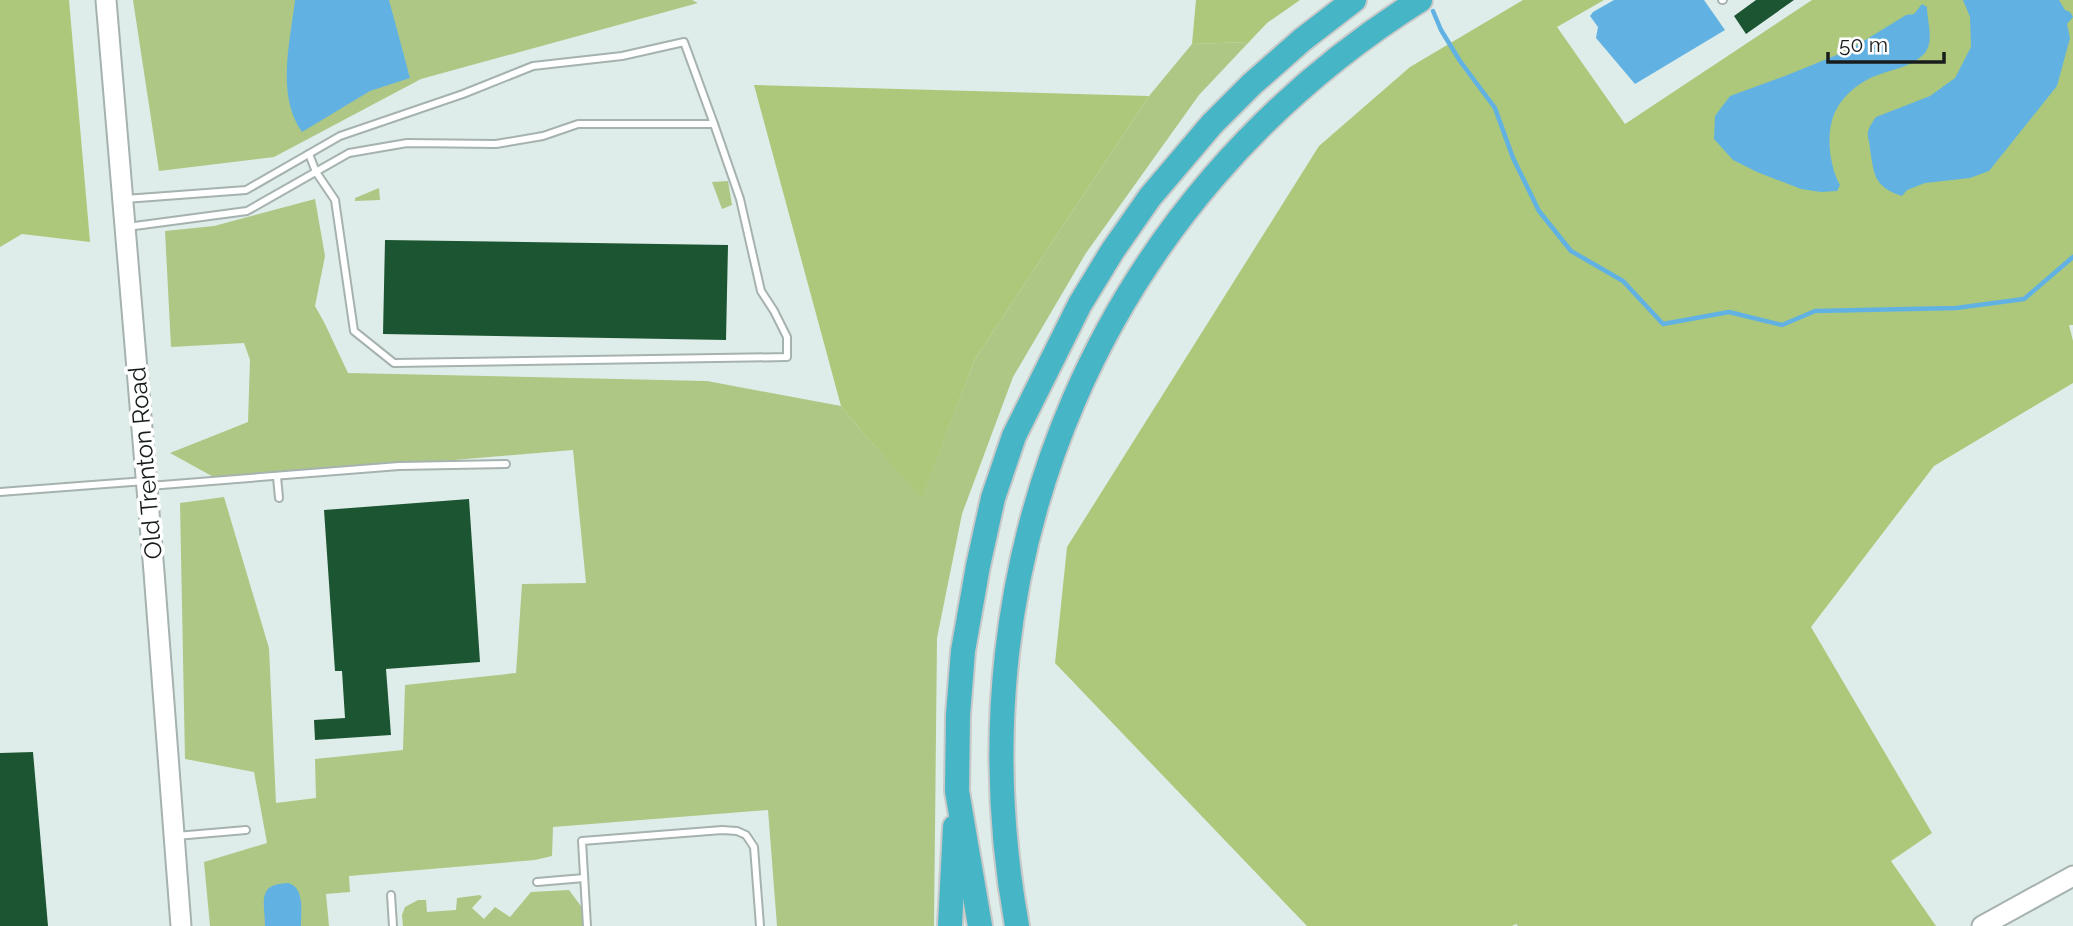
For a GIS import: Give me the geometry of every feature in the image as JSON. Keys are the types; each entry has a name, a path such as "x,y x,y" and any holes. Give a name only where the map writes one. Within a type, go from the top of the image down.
{"highway":[{"path":"950,926 958,715 964,651 993,498 1014,436 1080,304 1150,197 1212,124 1252,84 1302,40 1354,0"},
{"path":"1017,926 1009,885 1000,765 1005,658 1014,597 1035,507 1054,448 1077,391 1104,336 1136,283 1170,232 1208,183 1250,138 1307,84 1363,38 1420,0"},
{"path":"957,791 980,926"}],"main road":[{"name":"Old Trenton Road","path":"106,0 181,926"},
{"path":"1982,926 2073,876"}],"lane":[{"path":"123,200 246,190 340,135 463,94 533,66 622,56 684,42 738,192 761,291 787,337 787,358 394,363 354,331 335,200 316,172 309,154"},
{"path":"125,227 247,211 349,153 407,143 496,144 543,136 578,124 714,124"},
{"path":"0,492 277,477 399,466 506,464"},
{"path":"277,477 279,498"},
{"path":"174,836 246,830"},
{"path":"587,926 582,841 737,831 746,835 754,848 760,926"},
{"path":"537,882 584,878"},
{"path":"391,895 393,926"}],"green space":[{"path":"0,0 69,0 90,242 22,234 0,247"},
{"path":"133,0 692,0 698,3 421,79 274,157 159,171"},
{"path":"1196,0 1300,0 1267,23 1249,42 1192,44"},
{"path":"1523,0 1604,0 1557,27 1625,124 1812,0 2073,0 2073,325 2069,325 2073,341 2073,383 1934,466 1811,627 1932,833 1891,861 1936,926 1307,926 1055,663 1067,547 1319,146 1410,67"},
{"path":"1249,42 1199,95 1086,253 1013,377 962,514 937,638 934,926 777,926 768,810 553,827 552,856 535,860 349,876 350,892 326,894 329,926 210,926 204,862 267,843 254,772 185,759 180,503 224,497 269,648 276,803 316,798 315,759 403,750 405,685 516,673 522,584 586,583 573,450 219,480 170,453 248,422 250,360 244,343 171,347 165,231 214,226 315,199 325,256 315,306 348,373 707,381 841,406 922,497 975,359 1149,96 1192,44"},
{"path":"754,85 1149,96 975,359 922,498 841,406"},
{"path":"728,181 732,205 722,209 712,182"},
{"path":"379,188 380,200 355,201 355,198"},
{"path":"569,890 583,909 588,926 403,926 402,915 405,907 418,900 426,900 427,912 456,910 457,898 480,895 482,897 472,908 484,919 495,907 510,917 531,892"}],"water":[{"path":"295,0 389,0 410,78 370,91 302,132 289,102 287,85 288,51"},
{"path":"1614,0 1704,0 1725,30 1635,84 1596,38 1598,27 1590,16"},
{"path":"1963,0 2059,0 2073,17 2067,24 2070,38 2057,86 1989,171 1970,178 1925,183 1907,190 1902,196 1886,189 1877,179 1869,130 1876,117 1930,96 1955,78 1971,47 1970,17"},
{"path":"1922,4 1927,7 1930,32 1929,44 1924,54 1911,63 1860,84 1846,96 1835,111 1831,125 1830,152 1840,185 1837,191 1801,189 1757,172 1733,160 1714,139 1715,116 1730,96 1849,50 1906,15 1914,14"},
{"path":"288,883 297,889 300,895 301,926 265,926 264,896 271,887"}],"building":[{"path":"1756,0 1794,0 1746,34 1734,16"},
{"path":"385,240 728,245 726,340 383,334"},
{"path":"469,499 480,662 386,669 391,735 315,740 314,720 345,718 342,671 335,671 324,510"},
{"path":"33,752 48,926 0,926 0,753"}],"waterway":[{"path":"1433,11 1460,61 1495,108 1513,158 1539,211 1571,251 1623,281 1663,324 1729,312 1782,325 1815,311 1956,308 2024,299 2073,257"}]}
